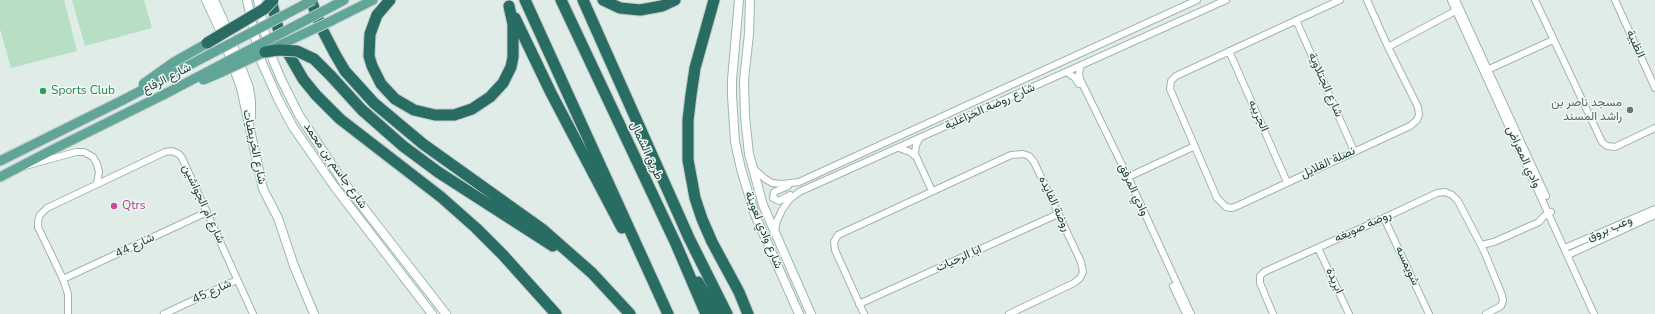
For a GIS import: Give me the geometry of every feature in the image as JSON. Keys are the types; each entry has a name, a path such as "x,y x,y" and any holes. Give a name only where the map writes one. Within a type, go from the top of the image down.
{"highway":[{"path":"207,43 264,9 272,0"},
{"path":"272,0 277,26 284,46 303,79 319,99 340,119 441,197 476,228 503,255 556,314"},
{"path":"312,0 321,27 335,54 345,70 374,104 423,144 542,230 605,286 630,314"},
{"path":"390,0 378,15 370,34 369,56 372,66 381,84 395,99 414,110 435,115 454,114 472,109 490,97 502,83 507,75 513,57 513,24 507,3"},
{"path":"525,0 668,314"},
{"name":"طريق الشمال","path":"561,0 706,314"},
{"path":"583,0 689,238 727,314"},
{"path":"603,0 620,8 640,10 662,6 675,0"},
{"path":"714,0 695,68 688,120 688,160 695,198 702,219 715,249 739,292 754,314"},
{"path":"507,3 613,214 641,255"},
{"path":"265,52 278,50 297,51 314,60 380,127 432,168 519,226 578,261"},
{"path":"681,258 704,290 716,314"},
{"path":"739,292 748,314"}],"main road":[{"name":"شارع الخريطيات","path":"206,0 220,30 241,88 263,189 278,218 294,266 314,314"},
{"name":"شارع الخريطيات","path":"214,0 227,29 250,92 251,120 265,184 281,215 298,264 318,314"},
{"name":"شارع جاسم بن محمد","path":"247,0 262,63 275,93 293,127 334,186 432,314"},
{"name":"شارع جاسم بن محمد","path":"258,0 265,34 273,60 290,98 303,121 342,180 446,314"},
{"path":"122,100 154,76 207,43 262,16 279,0"},
{"name":"شارع الرفاع","path":"3,158 81,121 312,0"},
{"name":"شارع الرفاع","path":"0,177 165,94 344,0"},
{"path":"165,94 222,72 373,0"},
{"name":"شارع وادي لعوينة","path":"739,0 732,80 735,142 741,169 755,215 799,314"},
{"name":"شارع وادي لعوينة","path":"750,0 744,100 751,166 763,205 774,233 811,314"},
{"path":"749,34 756,0"}],"street":[{"name":"شارع روضة الخزاعلية","path":"751,166 772,183 782,184 799,182 1197,0"},
{"name":"شارع روضة الخزاعلية","path":"774,233 777,221 785,204 805,189 1226,0"},
{"name":"نصلة القلايل","path":"1340,0 1176,76 1171,81 1170,89 1217,198 1226,207 1235,207 1415,123 1418,118 1418,107 1367,0"},
{"name":"وادي المعراض","path":"1451,0 1458,10 1551,212 1594,314"},
{"name":"وادي المعراض","path":"1456,0 1458,10"},
{"path":"1535,0 1600,139 1604,144 1614,147 1655,128"},
{"name":"الظبية","path":"1615,0 1655,88"},
{"path":"1388,46 1458,10"},
{"name":"شارع الجتلاوية","path":"1296,20 1354,151"},
{"path":"1486,71 1553,40"},
{"name":"الجريبه","path":"1229,51 1287,182"},
{"name":"وادي المرفق","path":"1081,66 1079,73 1080,79 1188,314"},
{"name":"وادي المرفق","path":"1066,72 1076,79 1126,178"},
{"path":"920,138 915,148 916,158 932,191"},
{"path":"1126,178 1195,146"},
{"path":"898,148 906,150 916,158"},
{"name":"شارع أم الجواشين","path":"68,314 68,298 62,279 38,227 38,218 44,210 165,152 172,151 179,154 182,158 253,314"},
{"path":"20,167 37,164 76,152 84,152 93,156 98,164 98,184"},
{"name":"روضة الفايده","path":"864,314 833,245 836,238 842,233 1011,155 1023,154 1029,156 1034,162 1083,266 1082,276 1074,283 1010,314"},
{"path":"799,182 774,192 772,195 773,198 779,202 792,194 805,189"},
{"name":"روضة صويغه","path":"1273,314 1260,283 1259,279 1262,274 1437,193 1449,193 1458,202 1483,248 1503,301 1499,309 1486,314"},
{"name":"وعب بروق","path":"1568,251 1655,209"},
{"name":"شارع 44","path":"62,279 207,212"},
{"path":"1483,248 1539,222 1551,212"},
{"name":"ابا الرحيات","path":"859,304 1058,214"},
{"name":"وعب بروق","path":"1568,251 1655,215"},
{"name":"شويمسه","path":"1384,218 1429,314"},
{"path":"1539,222 1554,220"},
{"name":"ابريدة","path":"1318,248 1349,314"},
{"name":"وادي المعراض","path":"1568,251 1599,314"},
{"name":"شارع 45","path":"164,314 237,280"}],"green space":[{"path":"0,0 64,0 77,51 11,68 0,29"},
{"path":"72,0 144,0 152,28 85,46"}],"place":[{"name":"Sports Club","path":"43,91"},
{"name":"مسجد ناصر بن راشد المسند","path":"1630,110"},
{"name":"Qtrs","path":"114,206"}]}
